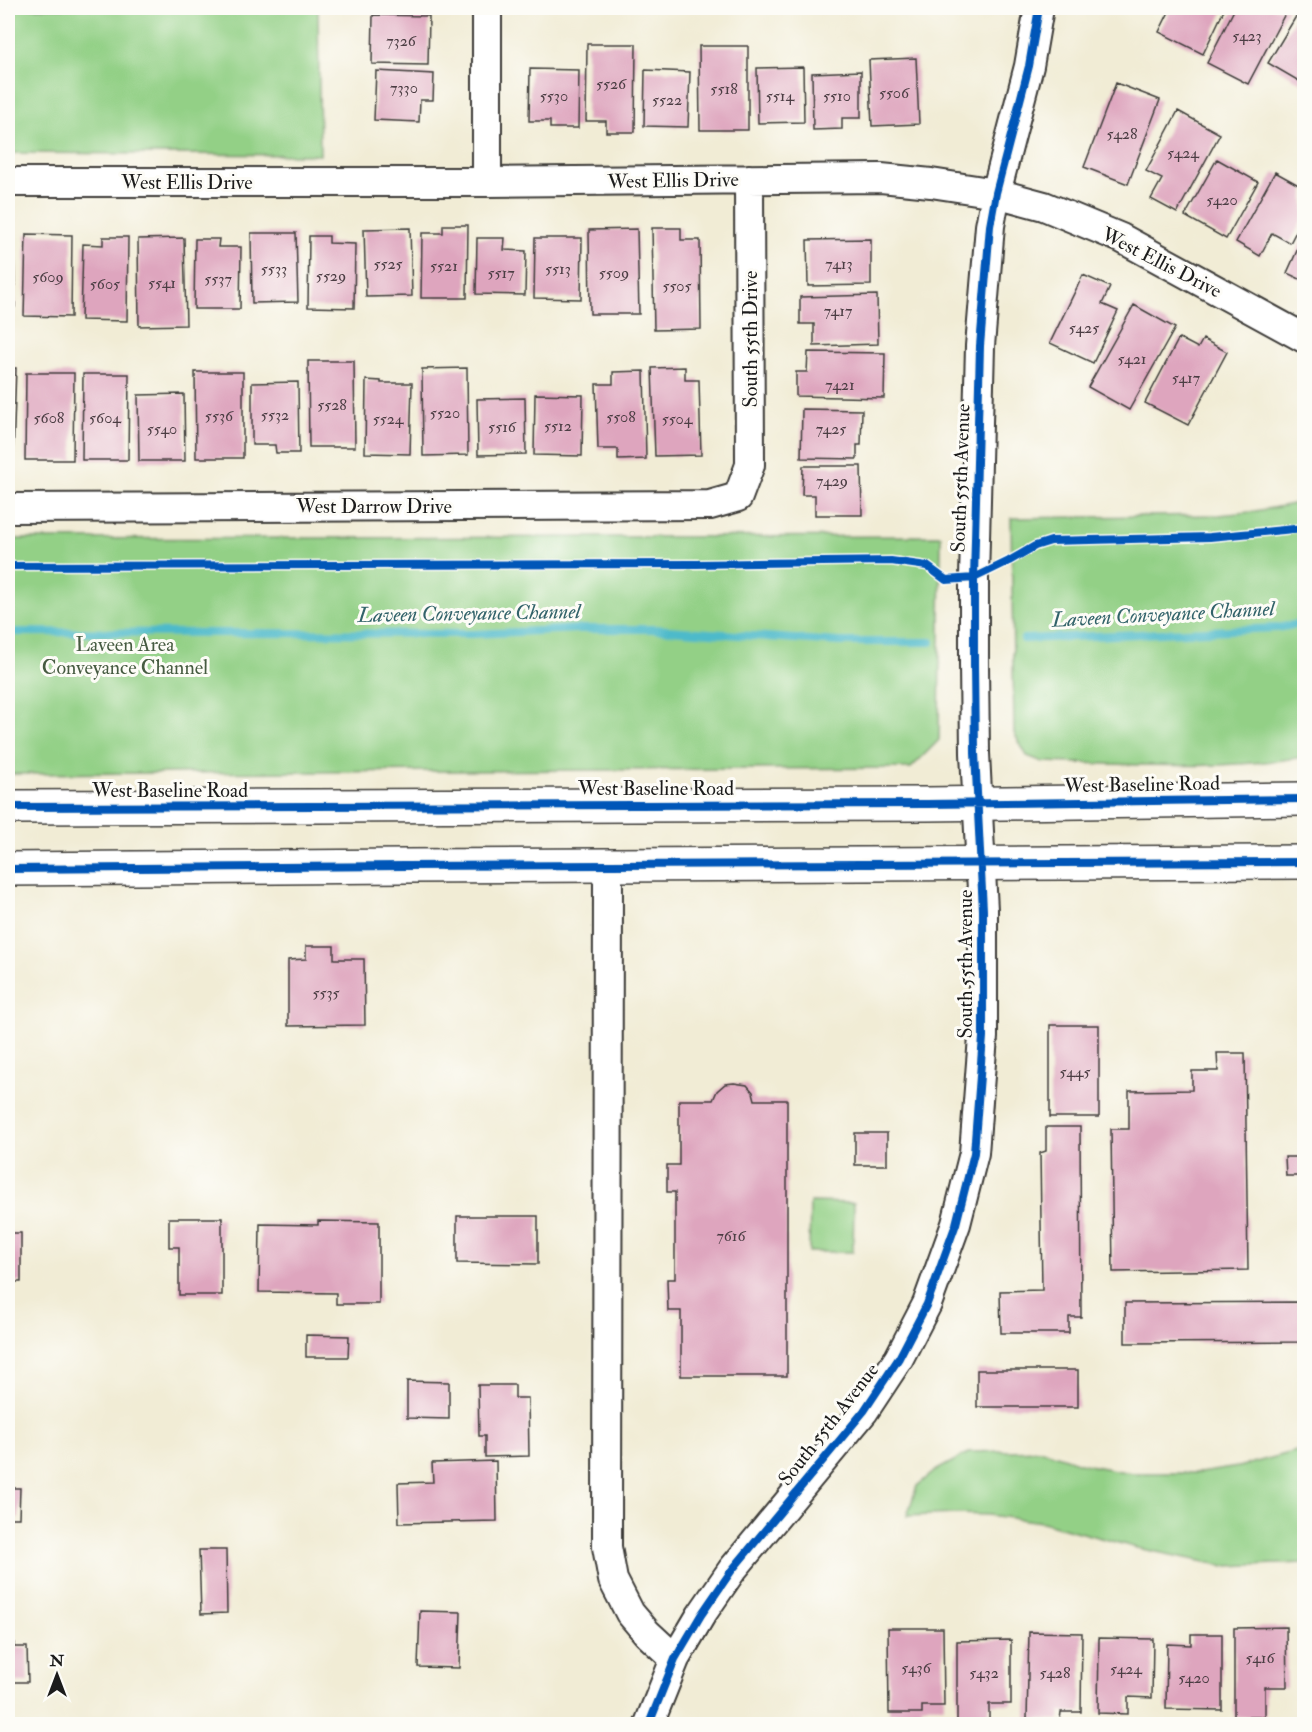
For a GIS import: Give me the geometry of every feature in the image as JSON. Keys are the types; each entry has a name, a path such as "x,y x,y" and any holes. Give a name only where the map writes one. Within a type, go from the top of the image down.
{"main road":[{"name":"West Baseline Road","path":"8,807 978,803 1305,799"},
{"path":"8,869 1305,862"}],"street":[{"path":"487,8 487,182"},
{"name":"South 55th Avenue","path":"649,1725 675,1659 732,1570 864,1411 899,1358 927,1304 956,1224 974,1153 983,1037 983,910 975,753 974,664 975,508 980,346 990,226 996,193 1029,66 1039,8"},
{"name":"West Ellis Drive","path":"8,182 487,182 881,178 931,183 996,193 1044,206 1121,238 1305,338"},
{"name":"South 55th Drive","path":"738,497 750,465 749,179"},
{"name":"West Darrow Drive","path":"8,508 710,505 738,497"},
{"path":"608,865 607,1547 612,1580 630,1613 647,1633 675,1659"}],"green space":[{"path":"8,8 318,8 320,155 8,153"},
{"path":"1304,502 1304,757 1239,764 1174,766 1043,762 1027,756 1014,733 1011,518 1219,515"},
{"name":"Laveen Area Conveyance Channel","path":"941,536 939,740 911,768 8,774 8,539"},
{"path":"810,1202 854,1203 853,1252 809,1252"},
{"path":"1304,1449 1304,1563 1225,1566 1137,1548 1042,1522 988,1515 907,1516 917,1486 935,1471 970,1452 1042,1450 1083,1464 1131,1473 1200,1473 1238,1467"}],"building":[{"path":"1171,8 1225,8 1203,54 1159,32"},
{"path":"1235,8 1288,8 1248,84 1207,63"},
{"path":"1301,8 1304,8 1304,84 1268,63"},
{"path":"373,15 429,16 428,65 372,64"},
{"path":"587,44 636,44 635,132 606,132 606,121 586,121"},
{"path":"699,46 748,46 748,130 700,130"},
{"path":"916,58 919,124 872,126 869,60"},
{"path":"803,67 804,122 758,123 757,68"},
{"path":"530,69 579,70 578,128 550,128 550,121 529,121"},
{"path":"645,70 690,72 688,127 644,126"},
{"path":"376,71 434,74 433,100 420,100 419,122 374,120"},
{"path":"861,71 861,118 842,118 842,129 813,130 812,73"},
{"path":"1116,83 1160,100 1128,184 1084,167"},
{"path":"1178,111 1220,134 1177,213 1151,199 1162,179 1146,171"},
{"path":"1217,159 1258,182 1226,239 1185,216"},
{"path":"1275,172 1304,188 1304,216 1290,243 1272,233 1260,256 1236,242"},
{"path":"443,225 468,225 467,298 421,298 422,233 443,233"},
{"path":"410,228 412,296 366,297 364,229"},
{"path":"652,228 681,228 681,240 700,240 701,329 654,330"},
{"path":"637,229 639,314 590,314 589,230"},
{"path":"251,233 296,233 298,302 252,303"},
{"path":"26,234 72,235 71,317 24,316"},
{"path":"1304,235 1304,281 1287,273"},
{"path":"309,236 329,236 329,243 355,244 354,308 308,307"},
{"path":"103,237 128,237 127,321 81,320 83,244 103,245"},
{"path":"184,238 186,325 139,326 138,239"},
{"path":"477,238 505,238 504,250 526,251 525,295 476,294"},
{"path":"535,238 582,238 581,299 534,298"},
{"path":"195,239 219,239 218,247 241,247 240,309 194,309"},
{"path":"871,239 871,285 808,286 807,240"},
{"path":"14,244 15,307 8,307 8,245"},
{"path":"1083,275 1110,287 1102,304 1118,311 1093,363 1050,343"},
{"path":"877,295 878,344 814,346 814,324 800,324 800,297"},
{"path":"1134,305 1175,328 1129,410 1088,387"},
{"path":"1179,338 1198,348 1203,339 1227,352 1188,425 1145,403"},
{"path":"808,352 885,353 884,398 796,396 796,372 807,372"},
{"path":"308,361 354,361 355,447 309,447"},
{"path":"685,367 685,380 699,380 701,455 655,456 652,368"},
{"path":"8,368 16,368 13,457 8,457"},
{"path":"467,368 468,455 423,456 422,369"},
{"path":"644,371 646,459 618,460 618,449 598,449 596,384 613,384 613,372"},
{"path":"195,372 243,372 243,458 196,458"},
{"path":"26,373 74,373 73,460 25,460"},
{"path":"83,374 129,374 128,460 82,460"},
{"path":"366,380 381,381 381,383 412,383 410,454 365,453"},
{"path":"298,382 299,453 276,453 275,445 252,445 252,383"},
{"path":"184,394 185,461 139,461 138,395"},
{"path":"535,394 583,395 582,456 534,455"},
{"path":"525,398 526,454 478,455 477,399"},
{"path":"802,409 862,410 861,445 857,445 857,459 801,458"},
{"path":"803,466 861,466 862,515 815,515 815,495 802,495"},
{"path":"306,946 334,946 334,959 364,959 365,1025 288,1026 288,960 306,959"},
{"path":"1050,1025 1099,1025 1099,1117 1050,1117"},
{"path":"1217,1053 1245,1053 1248,1270 1113,1272 1111,1129 1129,1129 1129,1091 1192,1090 1192,1071 1218,1071"},
{"path":"725,1084 747,1085 753,1092 755,1100 787,1100 787,1376 681,1376 681,1311 668,1311 667,1279 675,1279 675,1192 667,1192 667,1165 679,1165 679,1100 713,1100 717,1091"},
{"path":"1046,1127 1080,1127 1081,1317 1069,1317 1069,1333 1001,1333 1000,1291 1042,1290 1040,1153 1046,1151"},
{"path":"855,1133 887,1133 887,1165 855,1165"},
{"path":"1285,1157 1304,1157 1304,1176 1286,1176"},
{"path":"457,1216 538,1216 538,1264 457,1263"},
{"path":"169,1218 222,1218 222,1295 179,1295 179,1247 169,1247"},
{"path":"318,1221 379,1222 379,1304 336,1304 336,1293 259,1292 260,1224 318,1225"},
{"path":"8,1233 21,1233 21,1282 8,1282"},
{"path":"1304,1302 1304,1342 1125,1343 1125,1303"},
{"path":"306,1335 349,1336 348,1357 306,1357"},
{"path":"977,1370 1078,1370 1078,1407 977,1407"},
{"path":"407,1381 449,1382 449,1419 407,1418"},
{"path":"478,1385 515,1385 515,1398 528,1398 529,1456 485,1457 485,1436 479,1436"},
{"path":"496,1461 497,1521 399,1523 398,1483 433,1482 432,1463"},
{"path":"8,1488 20,1488 19,1518 8,1518"},
{"path":"199,1550 226,1550 227,1613 201,1614"},
{"path":"8,1608 13,1608 14,1647 27,1647 28,1682 8,1682"},
{"path":"420,1611 461,1612 459,1668 418,1667"},
{"path":"1286,1627 1287,1687 1265,1687 1265,1717 1234,1717 1234,1628"},
{"path":"888,1628 943,1628 944,1706 922,1706 922,1713 889,1713"},
{"path":"1029,1632 1082,1633 1081,1712 1061,1712 1060,1720 1027,1719"},
{"path":"1191,1634 1222,1634 1222,1710 1166,1709 1167,1644 1191,1645"},
{"path":"1099,1638 1153,1639 1152,1698 1128,1697 1128,1714 1098,1713"},
{"path":"1011,1640 1011,1704 989,1704 989,1724 957,1724 957,1641"}],"waterway":[{"name":"Laveen Conveyance Channel","path":"1024,639 1277,628 1304,623"},
{"name":"Laveen Conveyance Channel","path":"8,632 473,634 579,629 654,629 839,642 931,642"}],"cycle path":[{"path":"649,1724 675,1659 701,1615 732,1570 864,1411 899,1358 927,1304 956,1224 974,1153 983,1037 983,910 975,753 974,664 980,346 990,226 996,193 1029,66 1039,8"},
{"path":"8,566 697,564 891,561 927,566 946,580 974,578 1035,546 1051,541 1210,537 1304,528"},
{"path":"8,807 927,804 1304,799"},
{"path":"8,869 1304,862"}]}
